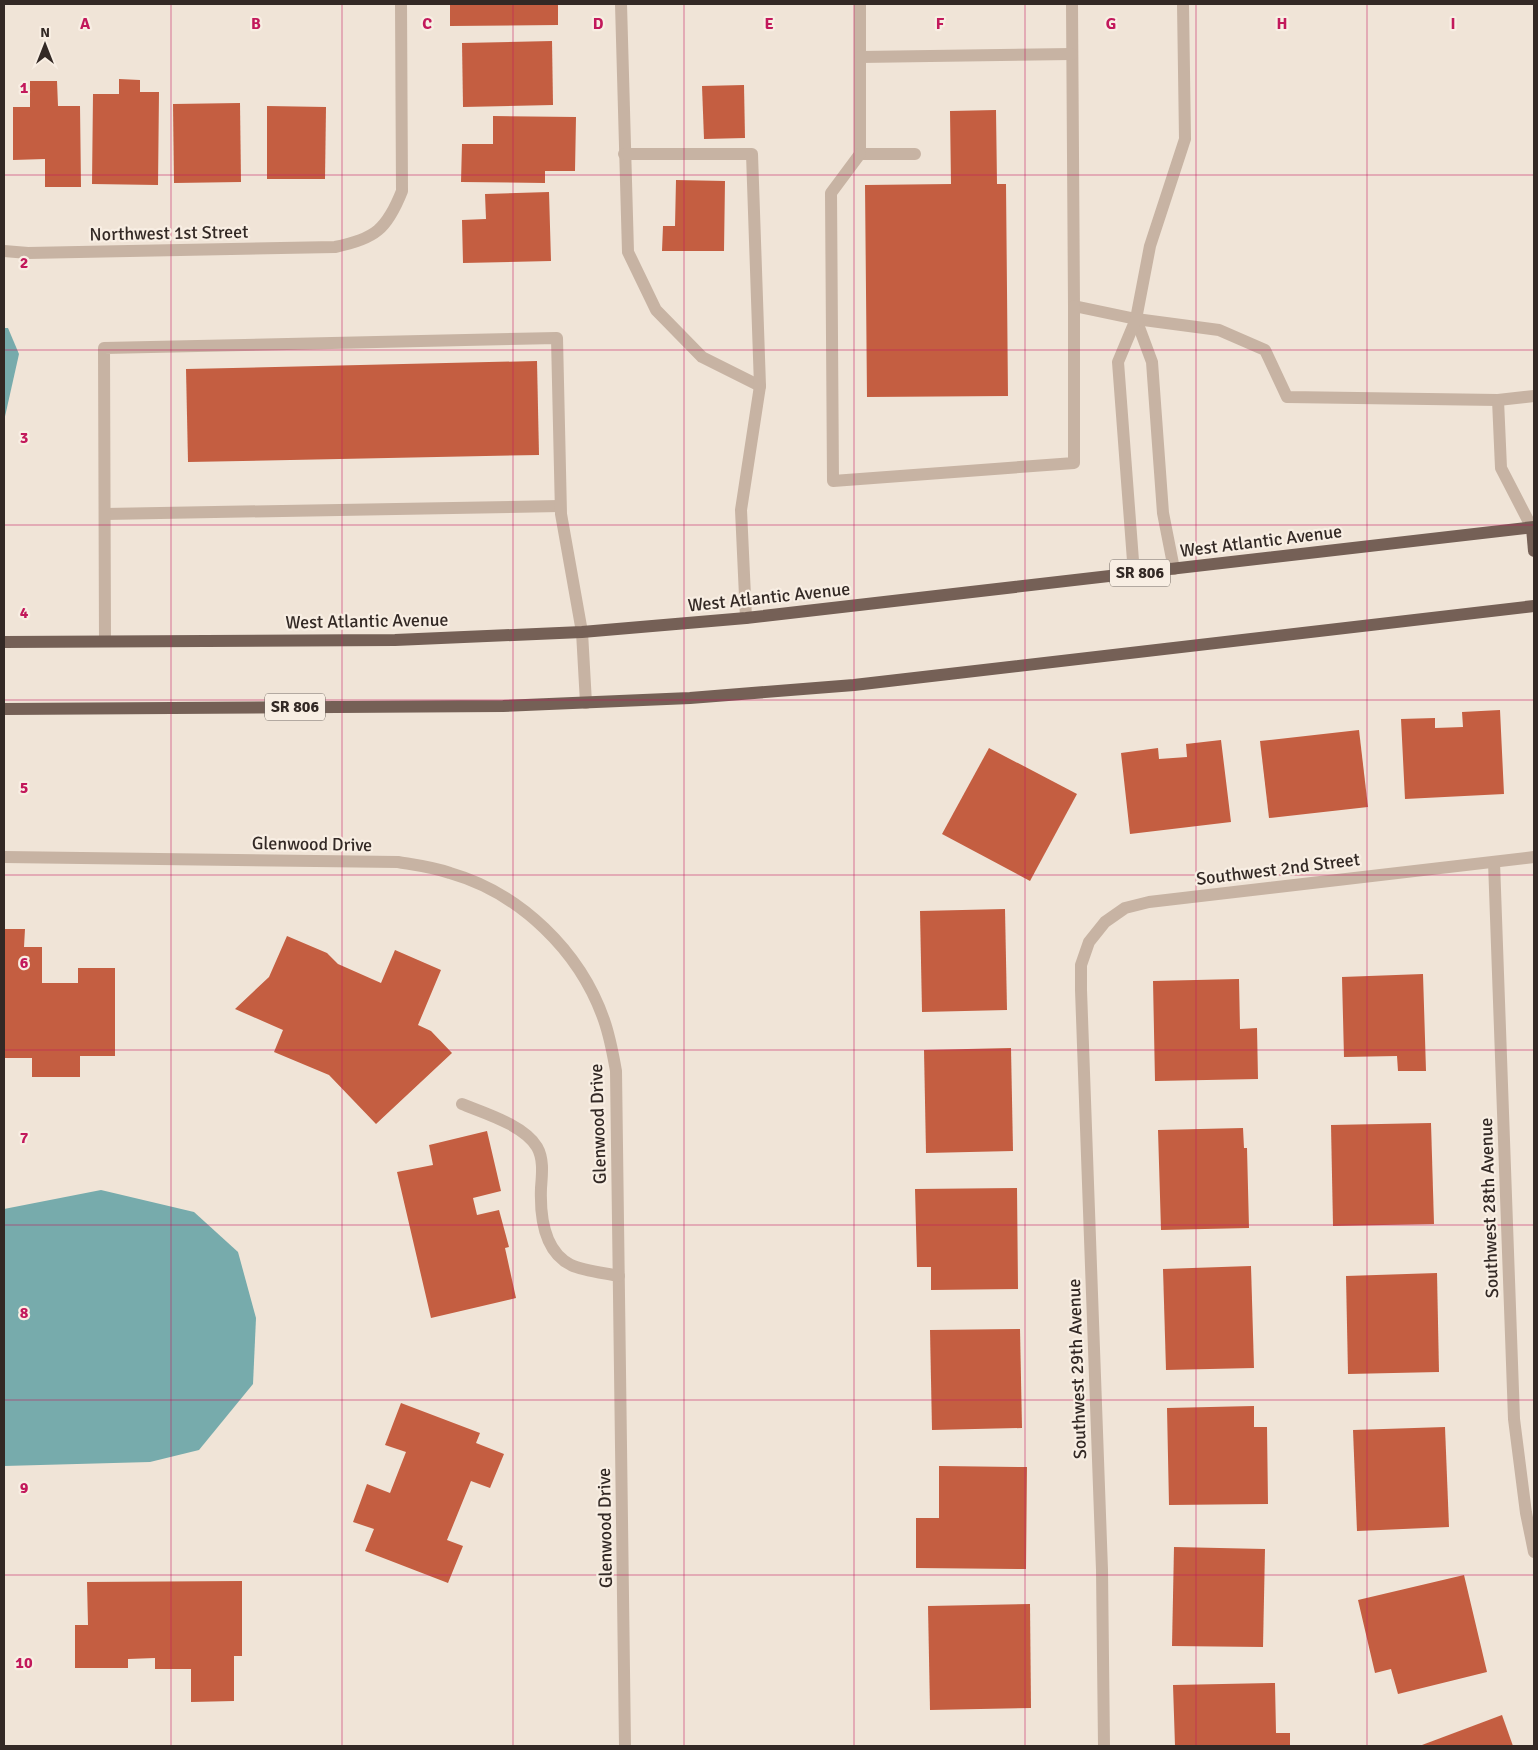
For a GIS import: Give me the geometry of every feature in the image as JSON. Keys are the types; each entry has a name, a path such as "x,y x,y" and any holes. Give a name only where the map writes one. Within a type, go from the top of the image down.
{"main road":[{"name":"West Atlantic Avenue","path":"4,642 395,640 582,632 746,618 1134,574 1534,524"},
{"path":"1534,524 1534,551"},
{"name":"SR 806","path":"4,709 493,706 690,698 854,685 1534,606"}],"street":[{"name":"Northwest 1st Street","path":"4,251 28,253 335,247 358,243 378,231 393,213 402,191 401,4"},
{"path":"621,4 628,252 656,310 702,357 760,386"},
{"path":"860,4 860,154 831,193 833,480 1074,463 1072,4"},
{"path":"1134,574 1118,362 1136,319 1150,246 1184,139 1183,4"},
{"path":"860,57 1072,54"},
{"path":"624,154 752,154 760,386 741,510 746,618"},
{"path":"860,154 915,154"},
{"path":"1074,306 1136,319 1219,330 1265,350 1287,397 1498,400 1534,396"},
{"path":"1136,319 1152,362 1163,512 1174,569"},
{"path":"105,641 104,348 557,338 560,506 582,632 586,702"},
{"path":"1498,400 1501,468 1534,524"},
{"path":"105,514 560,506"},
{"name":"Southwest 2nd Street","path":"1081,990 1081,965 1090,942 1105,922 1125,908 1149,902 1534,857"},
{"name":"Glenwood Drive","path":"4,858 398,862 425,866 477,882 524,910 563,948 579,970 593,994 603,1018 611,1044 616,1071 626,1746"},
{"name":"Southwest 28th Avenue","path":"1494,862 1514,1419 1526,1513 1534,1552"},
{"name":"Southwest 29th Avenue","path":"1081,990 1102,1570 1104,1746"},
{"path":"462,1104 502,1120 526,1135 538,1147 542,1166 540,1212 548,1240 558,1256 572,1265 619,1276"}],"water":[{"path":"4,328 8,328 19,354 4,421"},
{"path":"101,1190 194,1212 238,1252 256,1318 253,1384 199,1450 150,1462 4,1466 4,1209"}],"building":[{"path":"450,4 558,4 558,25 450,26"},
{"path":"552,41 553,105 463,107 462,43"},
{"path":"119,79 140,80 140,92 159,92 158,185 92,184 93,94 119,94"},
{"path":"30,81 57,81 58,106 80,106 81,187 45,187 45,159 13,160 13,107 30,107"},
{"path":"744,85 745,138 704,139 702,86"},
{"path":"240,103 241,182 174,183 173,104"},
{"path":"267,106 326,107 325,179 267,179"},
{"path":"996,110 997,184 1006,184 1008,396 867,397 865,185 951,184 950,111"},
{"path":"493,116 576,117 575,171 545,171 545,183 461,182 462,144 493,144"},
{"path":"676,180 725,181 724,251 662,251 663,226 675,226"},
{"path":"549,192 551,261 463,263 462,220 486,219 485,194"},
{"path":"537,361 539,455 188,462 186,369"},
{"path":"1500,710 1504,794 1405,799 1401,719 1435,718 1435,728 1463,727 1462,712"},
{"path":"1359,730 1368,807 1269,818 1260,741"},
{"path":"1221,740 1231,822 1130,834 1121,753 1158,748 1159,759 1187,757 1186,744"},
{"path":"989,748 1077,794 1030,881 942,834"},
{"path":"1005,909 1007,1010 922,1012 920,911"},
{"path":"4,929 25,929 24,947 42,947 42,983 78,983 78,968 115,968 115,1056 80,1056 80,1077 32,1077 32,1058 4,1058"},
{"path":"287,936 327,953 338,964 381,983 395,950 441,970 418,1025 431,1031 452,1053 376,1124 329,1075 274,1052 283,1030 235,1009 269,977"},
{"path":"1423,974 1426,1071 1398,1071 1397,1056 1344,1057 1342,977"},
{"path":"1239,979 1240,1029 1257,1028 1258,1079 1155,1081 1153,981"},
{"path":"1011,1048 1013,1151 926,1153 924,1050"},
{"path":"1431,1123 1434,1224 1333,1226 1331,1125"},
{"path":"1243,1128 1244,1148 1247,1148 1249,1228 1161,1230 1158,1130"},
{"path":"487,1131 501,1191 473,1198 477,1215 499,1210 509,1247 505,1248 516,1298 431,1318 397,1172 433,1165 429,1145"},
{"path":"1017,1188 1018,1289 931,1290 931,1267 917,1267 915,1189"},
{"path":"1251,1266 1254,1368 1166,1370 1163,1269"},
{"path":"1437,1273 1439,1372 1348,1374 1346,1276"},
{"path":"1020,1329 1022,1428 932,1430 930,1330"},
{"path":"401,1403 480,1433 476,1443 504,1454 490,1488 471,1481 447,1540 463,1546 448,1583 365,1551 374,1529 353,1522 367,1484 390,1493 406,1452 385,1445"},
{"path":"1254,1406 1254,1427 1267,1427 1268,1504 1169,1505 1167,1408"},
{"path":"1445,1427 1449,1527 1357,1531 1353,1430"},
{"path":"939,1466 1027,1467 1026,1569 916,1568 916,1518 939,1518"},
{"path":"1174,1547 1265,1549 1263,1647 1172,1646"},
{"path":"1464,1575 1487,1672 1398,1694 1391,1669 1375,1673 1358,1600"},
{"path":"242,1581 242,1656 234,1656 234,1701 191,1702 191,1669 155,1669 155,1658 128,1659 128,1668 75,1668 75,1625 88,1625 87,1582"},
{"path":"1030,1604 1031,1708 930,1710 928,1606"},
{"path":"1275,1683 1276,1733 1290,1733 1290,1746 1175,1746 1173,1685"},
{"path":"1502,1715 1513,1746 1422,1746 1422,1745"}]}
